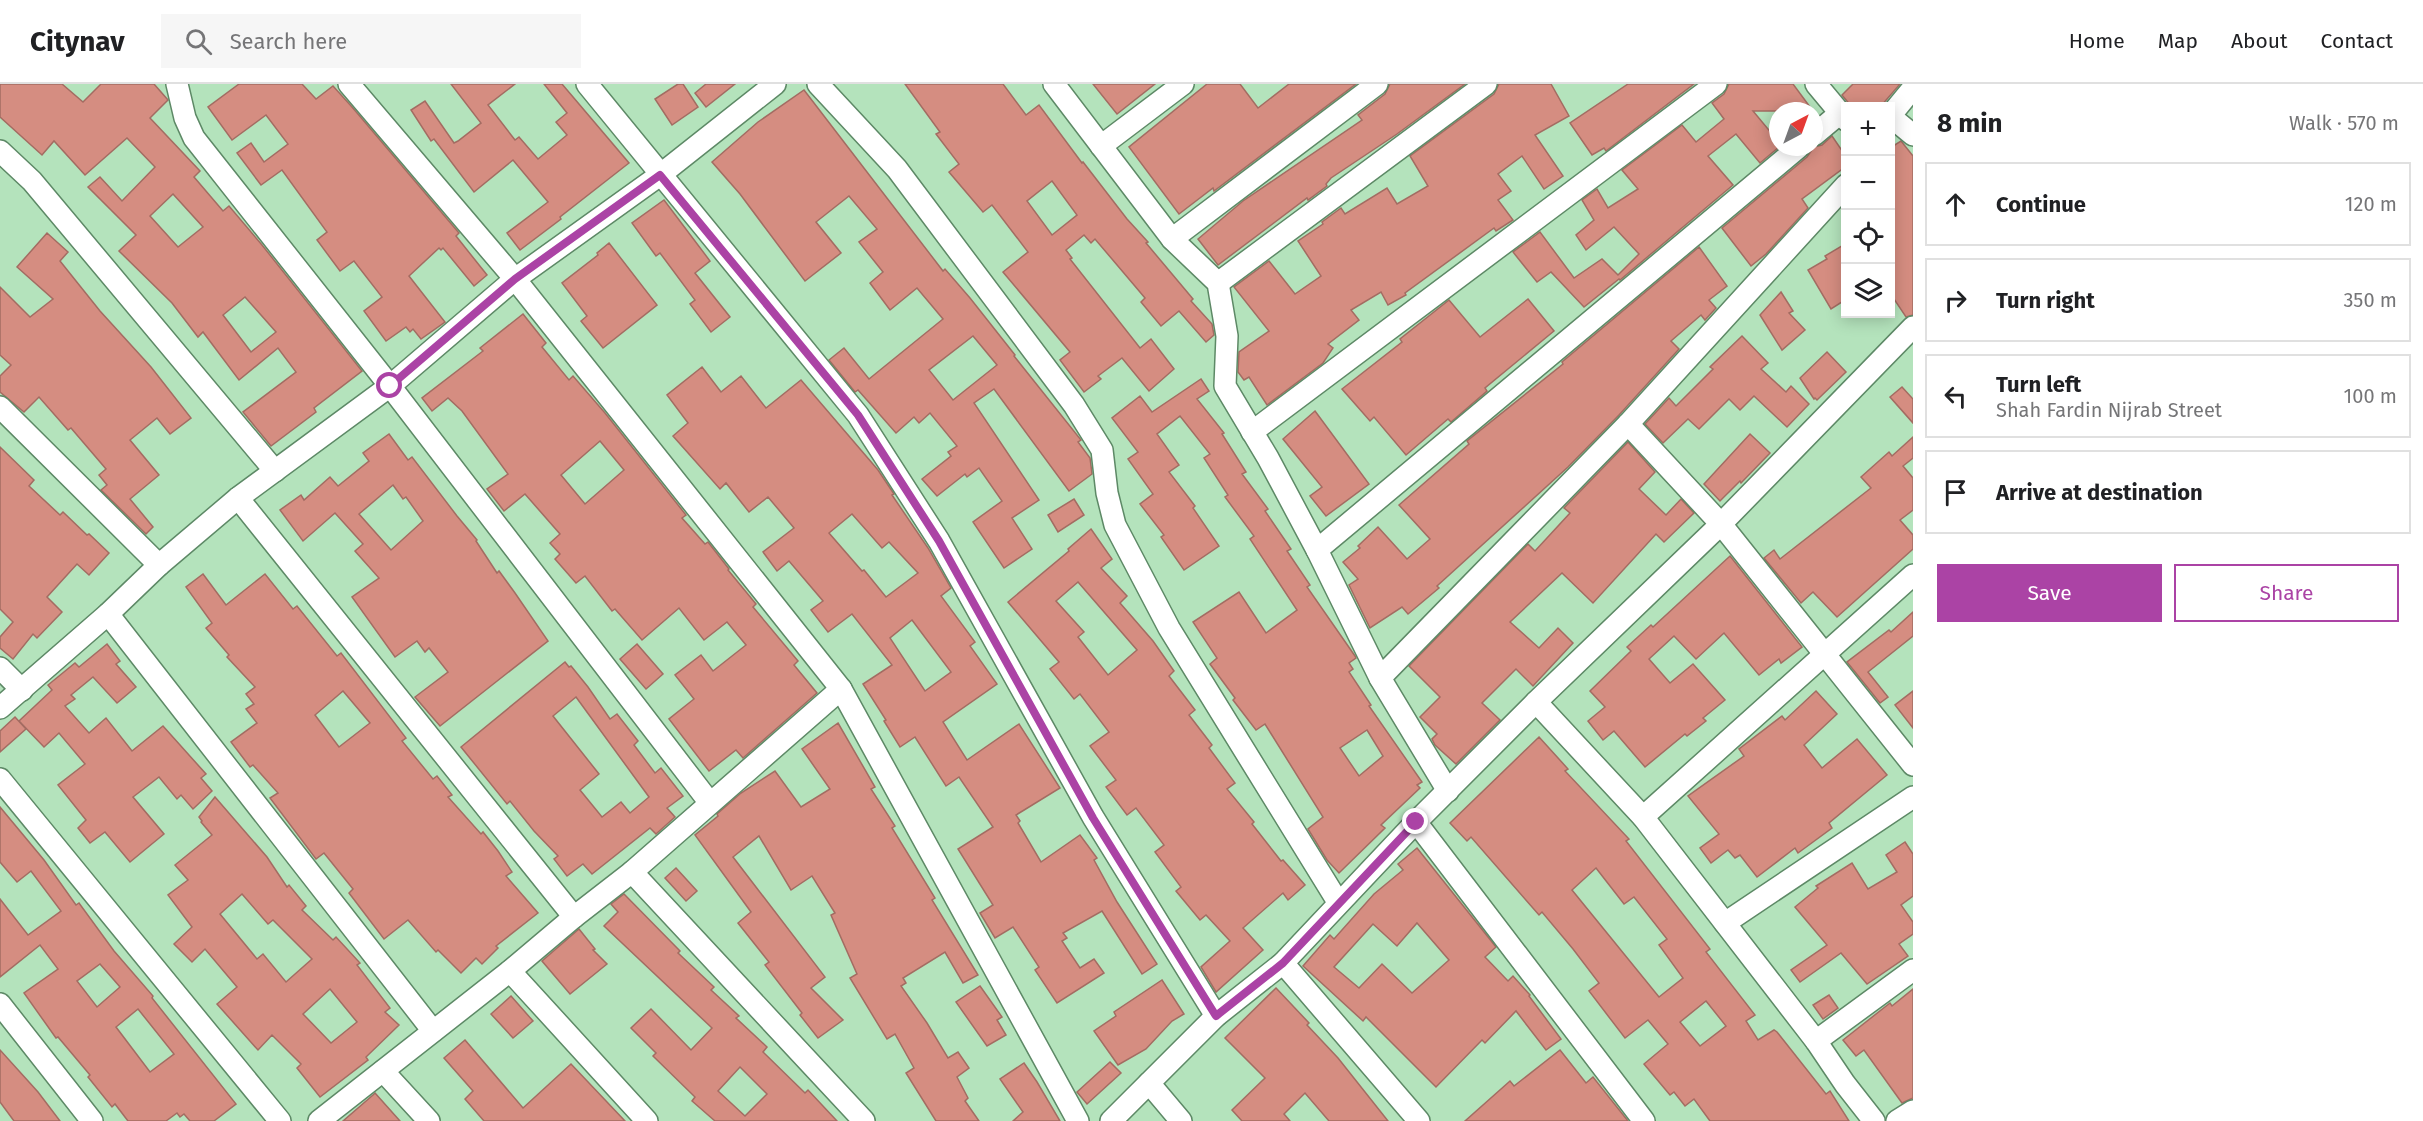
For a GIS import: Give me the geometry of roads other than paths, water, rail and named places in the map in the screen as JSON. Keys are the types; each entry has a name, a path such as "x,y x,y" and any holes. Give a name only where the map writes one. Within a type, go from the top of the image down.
{"street":[{"path":"177,84 185,118 194,138 390,386 710,803"},
{"path":"350,84 515,279 841,689 1078,1121"},
{"path":"587,84 858,415 939,541 1093,818 1216,1016"},
{"path":"0,708 108,614 159,564 238,498 390,386 515,279 660,175 775,84"},
{"path":"818,84 897,169 1074,405 1102,450 1107,493 1115,525 1169,628 1338,902"},
{"path":"1054,84 1172,238 1218,283 1227,336 1225,386 1317,550 1380,678 1448,791"},
{"path":"1101,146 1183,84"},
{"path":"1172,238 1377,84"},
{"path":"1218,283 1486,84"},
{"path":"1252,432 1716,84"},
{"path":"1816,84 1841,116"},
{"path":"1913,88 1890,116 1913,135"},
{"path":"1823,129 1841,118"},
{"path":"0,151 32,181 275,471"},
{"path":"1317,550 1788,156"},
{"path":"1380,678 1628,424 1841,189"},
{"path":"1111,1121 1216,1016 1283,963 1338,902 1416,822 1536,702 1721,524 1913,327"},
{"path":"0,407 159,564"},
{"path":"1628,424 1721,524 1913,765"},
{"path":"238,498 574,917"},
{"path":"1643,817 1913,575"},
{"path":"108,614 434,1031"},
{"path":"0,668 22,690"},
{"path":"319,1121 632,872 841,689"},
{"path":"1536,702 1643,817 1816,1041 1874,1121"},
{"path":"0,779 280,1121"},
{"path":"1725,923 1913,797"},
{"path":"1416,822 1644,1121"},
{"path":"632,872 864,1121"},
{"path":"1283,963 1419,1121"},
{"path":"1816,1041 1913,970"},
{"path":"510,971 647,1121"},
{"path":"0,1004 92,1121"},
{"path":"383,1071 429,1121"},
{"path":"1149,1083 1181,1121"},
{"path":"1897,1121 1913,1111"}]}
